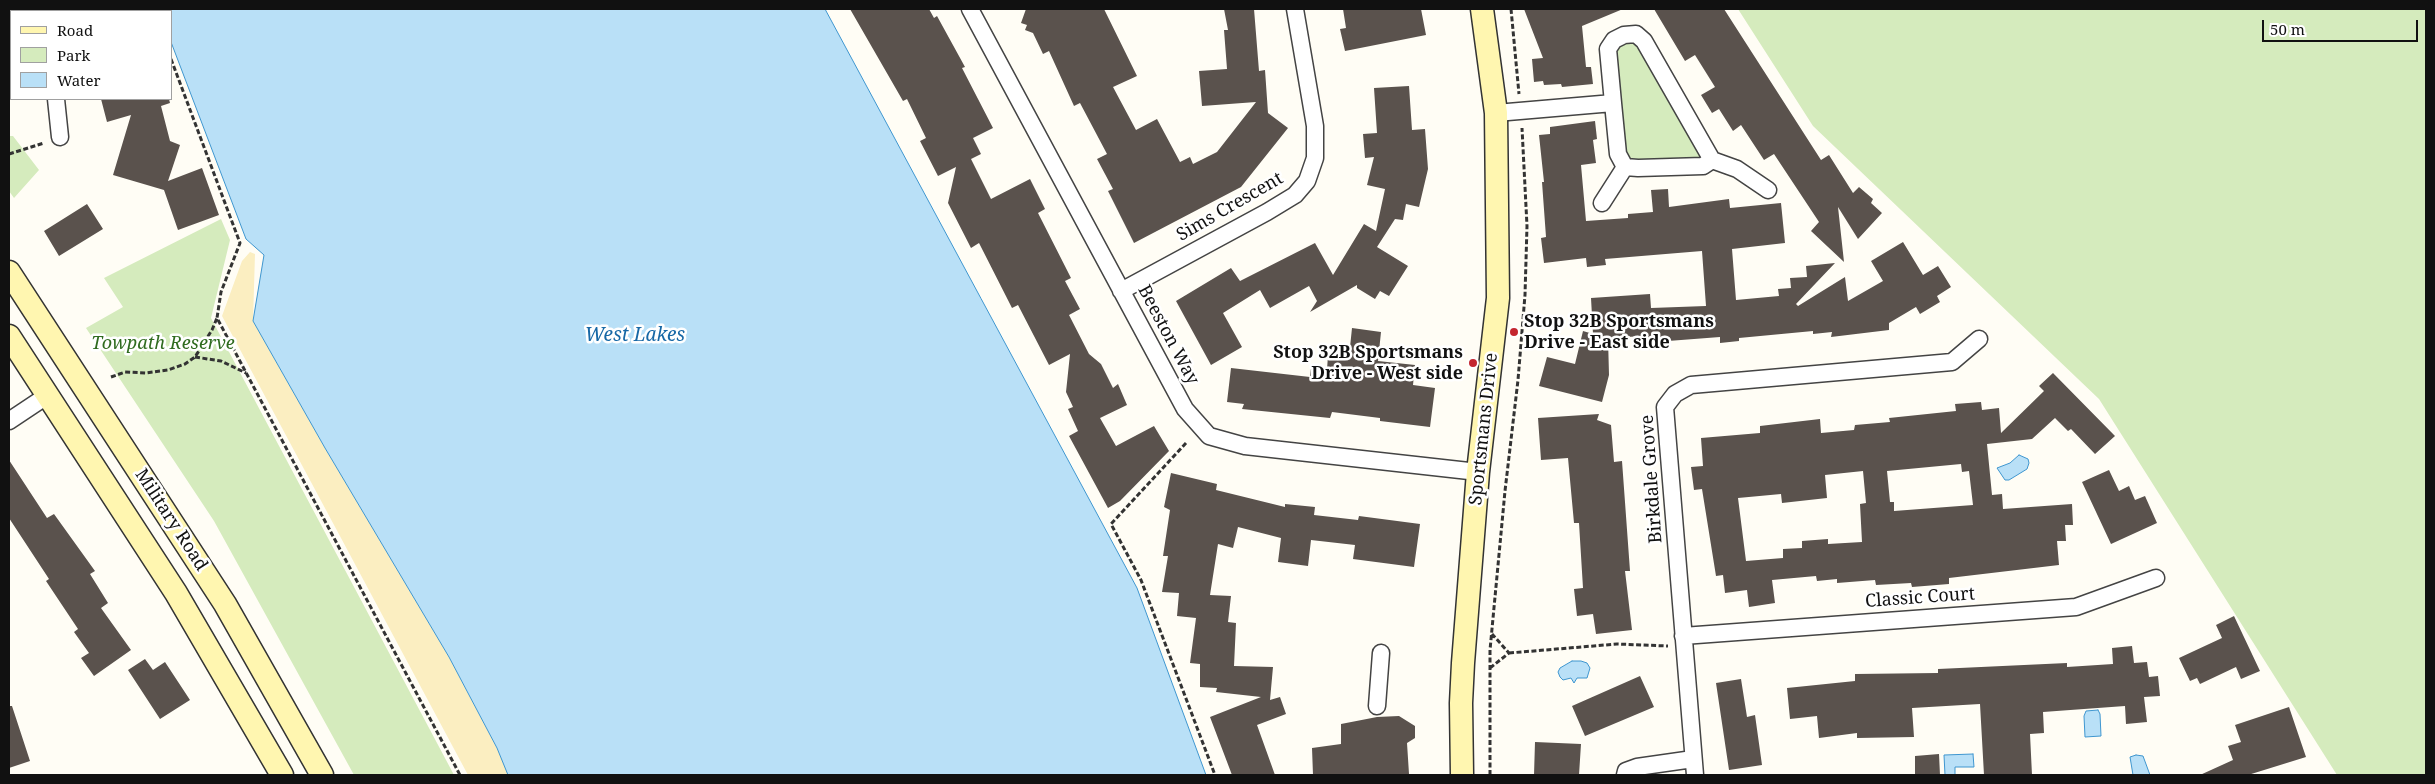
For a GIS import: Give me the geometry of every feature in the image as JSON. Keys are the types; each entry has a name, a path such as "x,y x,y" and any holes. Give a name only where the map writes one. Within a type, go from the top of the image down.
{"main road":[{"name":"Sportsmans Drive","path":"1462,775 1461,703 1478,472 1498,298 1496,113 1482,9"},
{"name":"Military Road","path":"9,272 225,604 322,775"},
{"name":"Military Road","path":"9,336 176,593 282,775"}],"street":[{"name":"Beeston Way","path":"970,9 1185,409 1209,436 1245,446 1478,472"},
{"name":"Sims Crescent","path":"1121,290 1268,212 1295,195 1307,181 1315,158 1316,126 1295,9"},
{"path":"1625,167 1618,154 1608,49 1614,40 1636,34 1644,41 1712,160 1737,169 1768,190"},
{"path":"56,100 60,137"},
{"path":"1496,113 1613,102"},
{"path":"1625,167 1703,166 1712,160"},
{"path":"1602,202 1625,167"},
{"name":"Birkdale Grove","path":"1625,775 1626,771 1637,767 1694,767 1666,407 1675,394 1691,385 1952,362 1980,339"},
{"path":"9,421 48,395"},
{"name":"Classic Court","path":"1683,636 2076,607 2156,578"},
{"path":"1377,706 1381,652"}],"path":[{"path":"111,377 126,372 146,373 168,370 195,357 212,330 217,318 221,292 240,243 172,62"},
{"path":"9,154 60,137"},
{"path":"217,318 460,775"},
{"path":"195,357 221,361 246,374"},
{"path":"1186,444 1111,524 1141,580 1215,775"},
{"name":"Sportsmans Drive","path":"1490,775 1491,634 1505,491"},
{"path":"1491,634 1509,653"},
{"path":"1490,668 1509,653 1618,644 1666,647 1683,636"}],"green space":[{"path":"1738,9 2426,9 2426,775 2337,775 2099,399 1813,126"},
{"path":"1636,34 1712,160 1625,167 1614,40"},
{"path":"9,136 13,136 39,170 14,198 9,191"},
{"name":"Towpath Reserve","path":"221,219 230,240 211,318 454,775 354,775 214,521 86,328 123,307 104,278"}],"sand":[{"path":"250,252 255,254 253,321 325,448 449,657 511,775 468,775 222,316 242,261"}],"water":[{"name":"West Lakes","path":"825,9 1137,588 1206,775 508,775 497,748 449,657 325,448 253,321 264,255 246,239 172,45 172,10 159,10"},
{"path":"2019,455 2028,459 2027,469 2009,480 2005,480 1997,468 2010,463"},
{"path":"1572,661 1587,663 1590,668 1587,678 1577,678 1574,683 1571,678 1563,680 1560,677 1558,672 1560,668"},
{"path":"2098,710 2100,714 2101,736 2085,737 2084,716 2086,711"},
{"path":"1973,754 1974,767 1955,767 1955,775 1945,775 1944,755"},
{"path":"2136,755 2143,756 2150,775 2133,775 2130,757"}],"building":[{"path":"850,9 929,9 934,18 937,16 965,67 962,68 993,128 973,138 981,154 971,159 991,199 1030,179 1045,209 1038,213 1071,278 1065,281 1080,309 1069,315 1089,354 1101,364 1113,388 1118,384 1127,405 1100,418 1116,446 1154,426 1169,451 1120,501 1108,508 1069,436 1078,431 1068,409 1073,407 1066,392 1070,354 1049,365 1018,305 1012,308 979,243 971,248 948,203 956,167 938,176 920,141 926,138 907,99 903,101"},
{"path":"1026,9 1104,9 1137,76 1113,87 1136,130 1157,119 1180,162 1190,157 1193,164 1217,152 1256,102 1202,106 1199,71 1227,69 1224,30 1228,30 1224,9 1254,9 1259,71 1265,70 1268,113 1288,128 1241,187 1134,243 1108,191 1113,189 1097,159 1107,154 1080,103 1074,106 1049,51 1043,54 1033,33 1025,30 1027,25 1021,23"},
{"path":"1343,9 1421,9 1426,35 1345,51 1340,29 1346,28"},
{"path":"1524,9 1623,9 1582,26 1586,67 1591,67 1593,84 1562,87 1561,84 1544,85 1543,81 1534,82 1532,59 1543,58"},
{"path":"1654,9 1724,9 1821,160 1829,155 1853,193 1859,187 1873,199 1871,203 1882,213 1858,239 1838,207 1844,262 1811,231 1819,222 1774,154 1764,160 1741,125 1733,131 1719,109 1712,113 1701,95 1715,87 1695,55 1685,61"},
{"path":"1409,86 1412,130 1425,129 1428,169 1419,207 1406,204 1403,220 1395,219 1377,247 1408,266 1389,296 1380,291 1375,299 1357,288 1357,285 1310,312 1317,301 1309,286 1270,308 1260,290 1223,313 1242,347 1211,365 1176,301 1231,268 1240,281 1315,243 1333,275 1364,224 1376,231 1385,189 1367,185 1374,157 1365,158 1363,134 1377,133 1374,88"},
{"path":"101,100 169,100 170,103 161,106 170,141 180,145 168,181 202,168 219,215 178,230 164,190 113,175 131,115 107,122"},
{"path":"1595,121 1597,139 1593,140 1596,163 1581,165 1586,221 1628,218 1628,214 1653,212 1651,190 1668,189 1669,207 1729,199 1730,208 1781,203 1785,243 1732,249 1736,300 1779,296 1778,289 1791,288 1790,278 1807,277 1806,266 1835,263 1796,304 1798,306 1845,277 1848,301 1883,281 1871,261 1903,242 1923,275 1938,266 1951,287 1937,296 1940,302 1920,314 1916,307 1889,323 1889,330 1831,337 1832,332 1813,334 1813,331 1739,338 1739,341 1720,343 1720,337 1668,341 1669,349 1646,350 1645,336 1608,338 1609,375 1602,402 1539,386 1547,357 1575,364 1583,331 1593,334 1591,298 1650,294 1651,308 1706,306 1702,251 1605,259 1606,265 1587,267 1586,258 1544,263 1541,238 1546,237 1542,182 1544,182 1539,135 1550,134 1550,127"},
{"path":"87,204 103,229 59,256 44,231"},
{"path":"1352,328 1381,332 1378,361 1415,365 1413,385 1435,388 1430,427 1380,421 1380,418 1332,412 1330,418 1242,409 1244,404 1227,402 1231,368 1310,377 1311,368 1327,370 1328,355 1349,357"},
{"path":"2053,373 2115,436 2095,454 2071,429 2068,431 2055,418 2032,439 1987,444 1992,495 2002,494 2003,509 2072,504 2073,525 2065,525 2066,541 2057,541 2059,565 1949,578 1949,584 1912,587 1911,583 1876,585 1875,580 1837,583 1837,579 1817,581 1816,576 1772,580 1775,603 1749,607 1747,590 1725,593 1723,575 1716,576 1702,489 1694,490 1691,467 1703,466 1701,438 1760,433 1760,426 1820,419 1821,433 1854,430 1855,425 1890,422 1889,418 1956,411 1955,404 1981,402 1982,410 1999,408 2001,433 2044,391 2039,386","holes":["1961,464 1962,472 1969,471 1973,505 1894,511 1894,502 1890,502 1887,471","1863,471 1866,503 1860,504 1862,542 1828,544 1828,539 1802,541 1802,548 1783,549 1783,558 1746,561 1738,498 1781,494 1782,503 1827,498 1825,475"]},
{"path":"1599,414 1597,420 1611,425 1614,462 1622,461 1630,571 1625,571 1632,630 1596,634 1593,614 1577,616 1574,589 1583,588 1579,523 1574,523 1568,458 1541,460 1538,418"},
{"path":"9,460 47,518 54,514 95,571 90,574 108,603 101,608 131,650 94,676 81,658 89,653 74,632 78,629 46,581 49,579 9,518"},
{"path":"2109,470 2119,491 2129,486 2135,500 2145,496 2157,523 2111,544 2082,482"},
{"path":"1171,473 1217,484 1216,490 1285,507 1285,504 1315,507 1314,515 1358,520 1359,516 1420,524 1414,567 1353,559 1355,545 1311,540 1308,566 1278,562 1281,538 1238,527 1233,548 1218,544 1210,595 1231,596 1228,622 1236,623 1234,666 1273,667 1270,700 1280,697 1286,714 1257,725 1275,775 1232,775 1210,717 1261,697 1216,692 1217,688 1200,687 1200,664 1190,663 1196,618 1177,616 1179,593 1162,592 1168,556 1163,556 1170,510 1164,507"},
{"path":"2234,616 2260,671 2241,679 2236,667 2200,684 2197,678 2190,681 2179,658 2222,638 2216,625"},
{"path":"2132,646 2134,663 2147,662 2149,677 2158,676 2160,696 2144,697 2147,722 2126,724 2125,706 2043,712 2044,733 2030,734 2032,775 1984,775 1980,704 1912,708 1914,737 1857,738 1857,733 1819,738 1817,716 1790,719 1787,688 1855,681 1855,674 1938,673 1938,669 2067,663 2067,667 2113,664 2112,648"},
{"path":"145,659 153,670 165,662 190,700 160,719 128,670"},
{"path":"1640,676 1654,707 1585,736 1572,706"},
{"path":"1741,679 1747,717 1755,715 1762,765 1729,770 1716,683"},
{"path":"9,706 12,706 30,761 9,768"},
{"path":"2289,707 2306,757 2248,775 2200,775 2233,760 2228,746 2241,742 2235,725"},
{"path":"1399,716 1415,726 1415,738 1407,743 1409,774 1313,775 1312,748 1341,744 1341,724 1377,717"},
{"path":"1535,742 1581,744 1579,775 1534,775"},
{"path":"1939,754 1940,775 1915,775 1915,756"}],"place":[{"name":"Stop 32B Sportsmans Drive - East side","path":"1514,332"},
{"name":"Stop 32B Sportsmans Drive - West side","path":"1473,363"}]}
